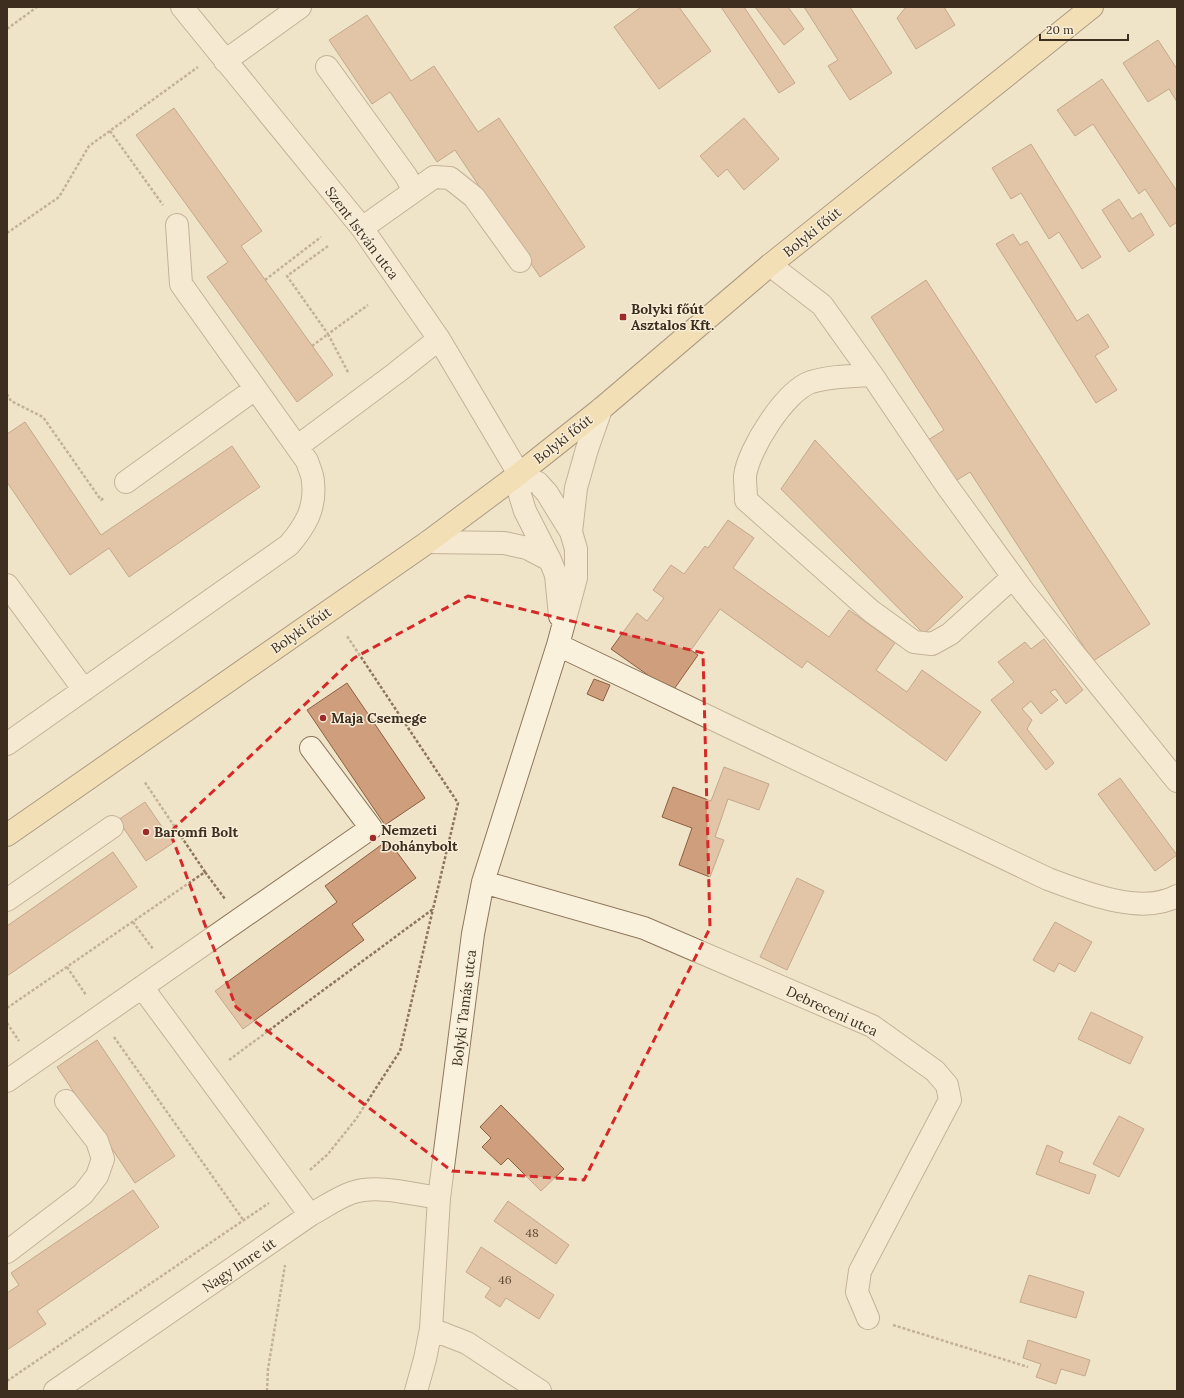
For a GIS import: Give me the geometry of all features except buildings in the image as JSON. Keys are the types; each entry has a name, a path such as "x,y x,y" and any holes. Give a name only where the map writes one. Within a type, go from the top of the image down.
{"main road":[{"name":"Bolyki főút","path":"7,835 428,542 519,474 601,409 770,265 1092,7"}],"street":[{"name":"Szent István utca","path":"182,7 362,228 439,339 519,474"},
{"path":"225,61 300,7"},
{"path":"327,67 406,176 414,191"},
{"path":"362,228 434,177 450,178 474,197 520,261"},
{"path":"9,738 84,690 289,545 306,522 313,502 313,482 307,461 298,446 255,389 181,284 177,225"},
{"path":"770,265 822,305 872,375 947,486 1013,577 1177,781"},
{"path":"298,446 334,417 396,373 439,339"},
{"path":"872,375 834,378 810,383 789,397 756,444 745,475 746,500 871,611 914,642 932,644 950,634 1013,577"},
{"path":"126,482 255,389"},
{"name":"Bolyki Tamás utca","path":"416,1391 426,1359 431,1329 439,1198 474,934 483,882 560,640 576,578 576,549 572,532 577,482 601,409"},
{"name":"Bolyki Tamás utca","path":"560,640 556,575 525,511 520,495 519,474 538,483 547,493 572,532"},
{"path":"428,542 504,543 526,548 550,560"},
{"path":"7,585 84,690"},
{"path":"560,640 1048,879 1106,899 1127,903 1156,903 1170,900 1177,896"},
{"path":"7,1081 371,828 311,748"},
{"path":"7,900 112,826"},
{"name":"Debreceni utca","path":"483,882 644,928 872,1026 935,1071 947,1085 950,1100 917,1166 860,1271 857,1292 868,1318"},
{"path":"142,986 310,1215"},
{"path":"7,1252 83,1194 97,1176 104,1159 97,1141 66,1101"},
{"name":"Nagy Imre út","path":"55,1391 310,1215 349,1193 364,1189 382,1189 439,1198"},
{"path":"431,1329 467,1343 540,1391"}],"path":[{"path":"7,29 37,7"},
{"path":"7,234 58,197 89,146 203,64"},
{"path":"110,131 177,225"},
{"path":"265,280 321,237"},
{"path":"328,246 287,276 328,334 349,374"},
{"path":"312,346 368,306"},
{"path":"7,394 11,401 43,417 101,500 126,482"},
{"path":"208,1076 433,909 458,803 347,636"},
{"path":"144,782 239,920"},
{"path":"7,1008 206,872"},
{"path":"133,922 167,970"},
{"path":"67,967 244,1221"},
{"path":"266,1391 268,1369 291,1229"},
{"path":"868,1318 1028,1367"}],"highlighted area":[{"path":"468,596 703,653 710,928 584,1180 452,1171 236,1007 170,832 354,658"}],"place":[{"name":"Bolyki főút Asztalos Kft.","path":"623,317"},
{"name":"Maja Csemege","path":"323,718"},
{"name":"Baromfi Bolt","path":"146,832"},
{"name":"Nemzeti Dohánybolt","path":"373,838"}]}
